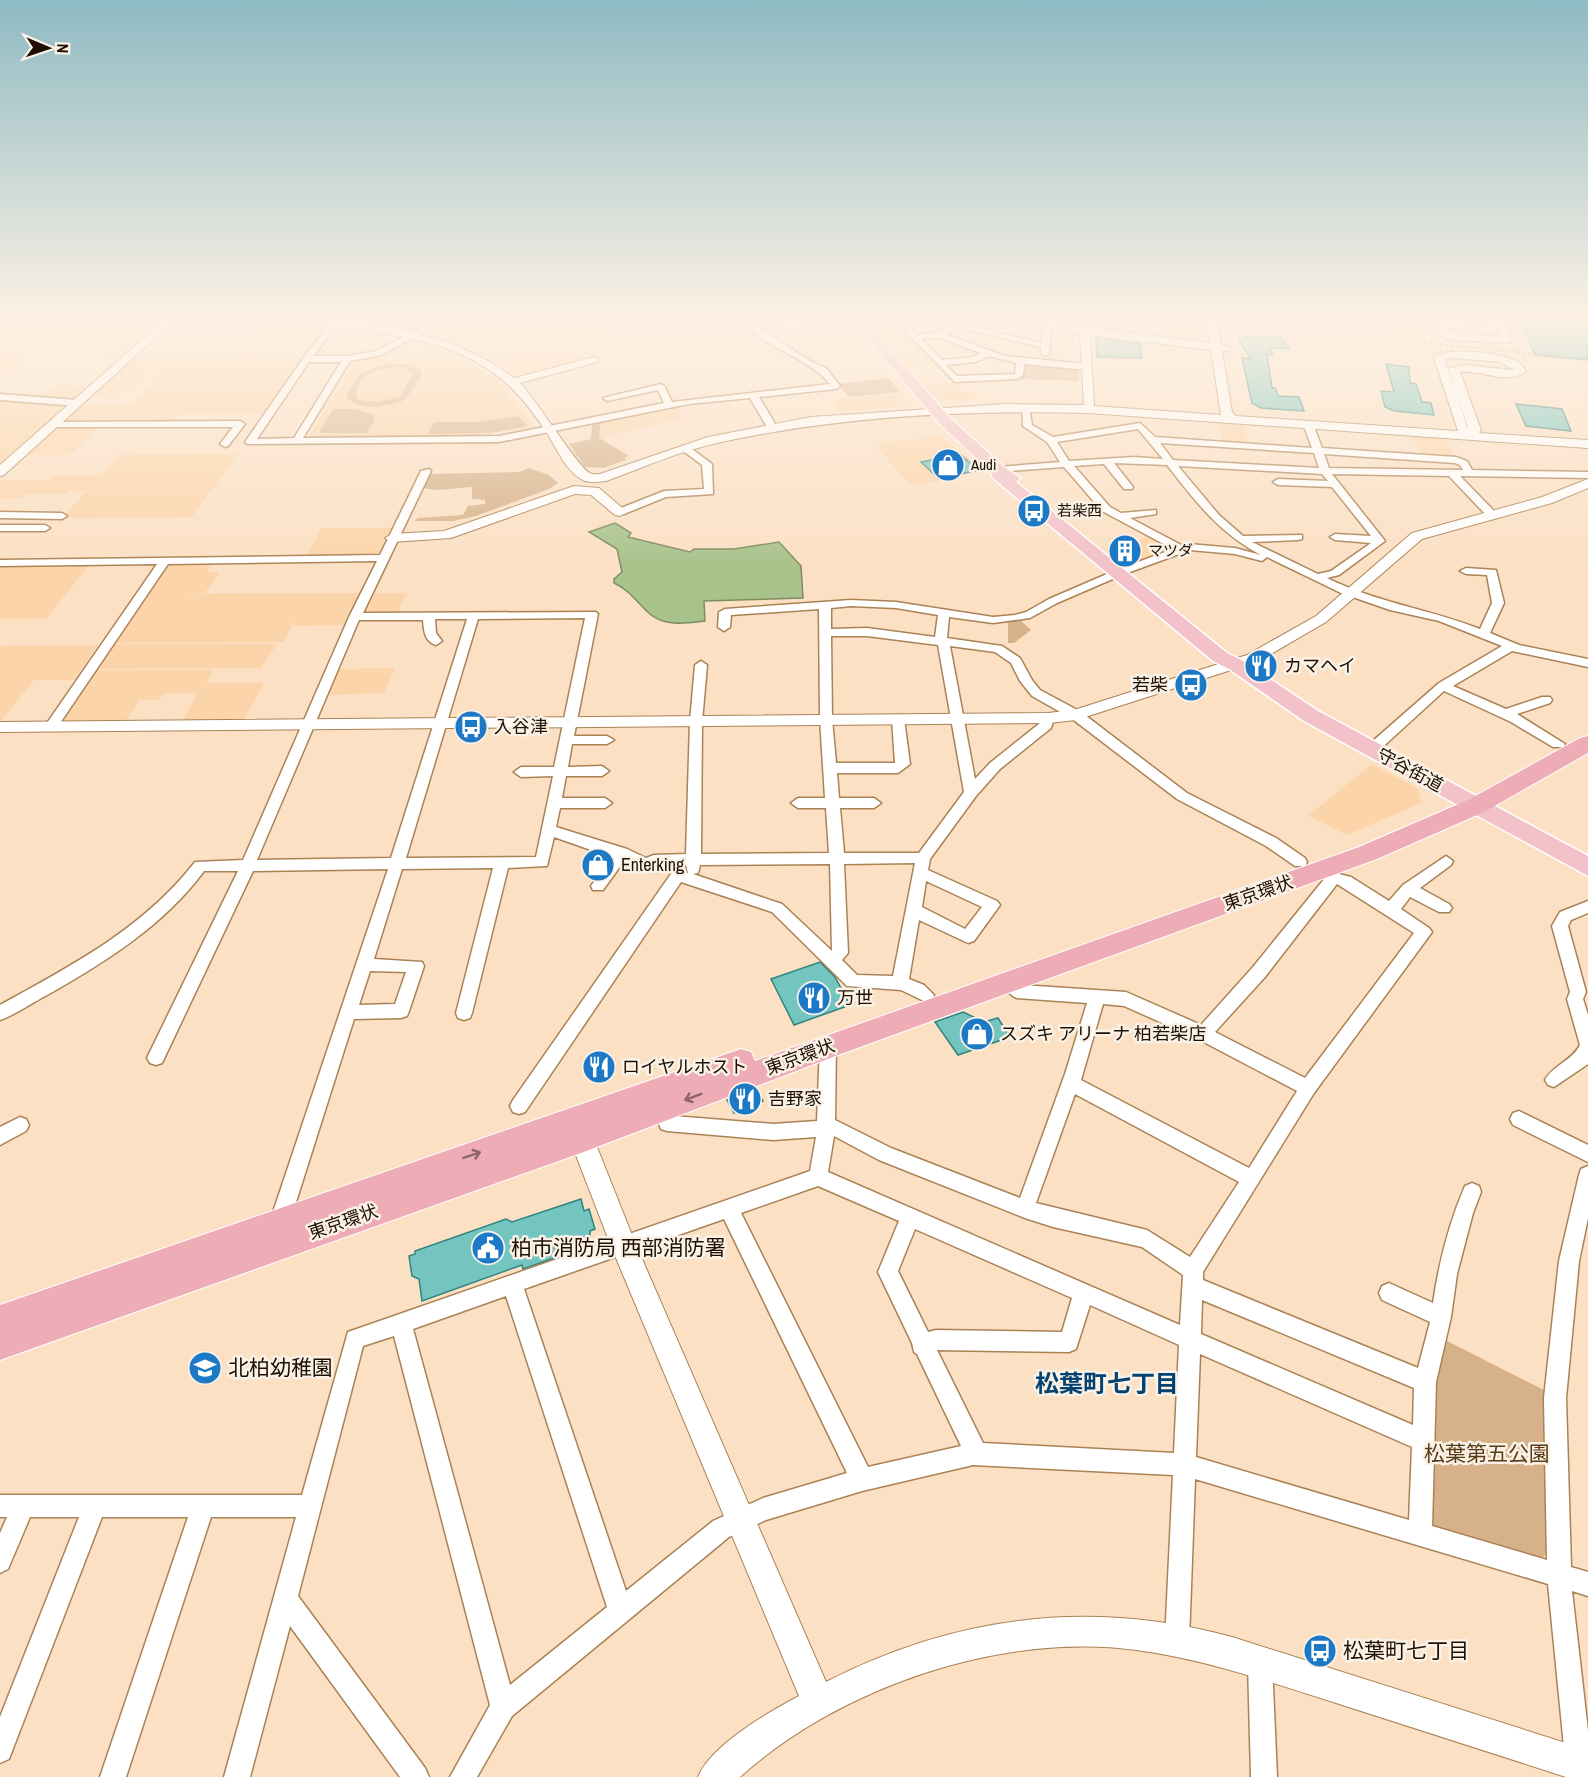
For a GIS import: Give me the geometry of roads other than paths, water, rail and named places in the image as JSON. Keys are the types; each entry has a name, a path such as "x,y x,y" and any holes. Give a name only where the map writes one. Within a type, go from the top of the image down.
{"highway":[{"name":"東京環状","path":"1467,801 1558,744 1588,729"},
{"name":"東京環状","path":"0,1322 280,1221 578,1130 662,1109 828,1046 1319,870 1361,839 1467,801 1588,743"},
{"name":"東京環状","path":"0,1342 578,1130 926,994 1319,870"}],"main road":[{"name":"守谷街道","path":"931,405 998,470 1008,474 1220,657 1236,665 1302,711 1588,867"}],"street":[{"path":"0,472 75,405"},
{"path":"275,405 250,442 499,439 669,405"},
{"path":"297,441 319,405"},
{"path":"530,405 576,468 582,474 594,478 614,474 685,448 736,434 811,421 935,410 1025,407 1233,416 1308,424 1588,438"},
{"path":"759,405 772,427"},
{"path":"935,410 974,405"},
{"path":"1100,405 1469,432 1588,444"},
{"path":"1231,405 1233,416"},
{"path":"1458,405 1469,432"},
{"path":"1462,405 1469,432"},
{"path":"1025,407 1028,426 1051,440 1066,464 1106,509 1182,549"},
{"path":"51,425 240,424 225,444"},
{"path":"1308,424 1325,471 1380,542 1335,573 1317,577"},
{"path":"1053,440 1140,426 1217,520 1229,533 1240,539 1350,592 1394,608 1442,618 1511,646 1588,663"},
{"path":"1153,440 1456,460 1464,464 1469,473"},
{"path":"392,538 446,535 574,490 594,491 620,512 664,494 709,492 707,464 685,448"},
{"path":"1107,461 1128,487"},
{"path":"998,470 1107,461 1325,471 1588,475"},
{"path":"156,1058 248,865 355,617 426,471"},
{"path":"1367,472 1376,485"},
{"path":"1452,473 1492,515"},
{"path":"1278,482 1335,484"},
{"path":"0,727 696,722 1048,718 1076,715 1236,665 1259,655 1321,619 1417,536 1547,500 1588,483"},
{"path":"1119,516 1152,512"},
{"path":"0,515 62,516"},
{"path":"0,528 45,528"},
{"path":"1240,539 1298,537"},
{"path":"1335,537 1378,540"},
{"path":"724,627 725,612 851,603 896,605 993,620 1030,615 1053,601 1189,547 1235,551 1288,563"},
{"path":"0,563 384,558"},
{"path":"51,726 165,561"},
{"path":"1466,571 1492,572 1498,603 1484,634"},
{"path":"825,605 826,719 837,860 840,953 831,960"},
{"path":"944,612 942,641 971,793"},
{"path":"0,1014 92,960 167,906 189,884 200,866 542,862 592,614 355,617"},
{"path":"429,617 430,634 436,641"},
{"path":"280,1221 397,863 473,617"},
{"path":"824,633 867,632 998,649 1016,661 1026,681 1036,693 1076,715 1182,796 1271,842 1319,870 1346,881 1424,932 1308,1088 1192,1278 1177,1641"},
{"path":"1371,750 1443,686 1511,646"},
{"path":"519,1106 686,877 693,860 696,722 701,665"},
{"path":"1443,686 1506,715 1558,744"},
{"path":"1506,715 1546,700"},
{"path":"900,983 922,865 971,793 995,766 1046,725 1048,718"},
{"path":"831,768 898,768 903,764 898,719"},
{"path":"566,740 607,740"},
{"path":"521,772 602,771"},
{"path":"554,803 605,802"},
{"path":"798,803 874,804"},
{"path":"549,830 777,908 853,981 900,983 920,989 926,994"},
{"path":"598,886 622,854"},
{"path":"648,864 654,860 837,860 922,865 992,905 968,937 914,910"},
{"path":"1390,910 1408,889 1446,861"},
{"path":"464,1013 502,862"},
{"path":"1203,1034 1259,972 1319,870"},
{"path":"1408,889 1444,908"},
{"path":"1554,1080 1582,1059 1588,1045 1575,999 1583,994 1560,926 1565,916 1588,907"},
{"path":"348,1012 401,1011 416,966 364,965"},
{"path":"1009,981 1017,991 1126,999 1203,1034 1308,1088"},
{"path":"1025,1209 1070,1083 1096,997"},
{"path":"818,1176 826,1129 828,1046"},
{"path":"1070,1083 1252,1179"},
{"path":"662,1109 667,1123 773,1132 836,1128 885,1154 1025,1209 1053,1218 1124,1232 1147,1239 1192,1278 1425,1382"},
{"path":"1519,1119 1588,1154"},
{"path":"0,1137 20,1125"},
{"path":"578,1130 624,1246 818,1702"},
{"path":"716,1777 756,1742 818,1702 900,1663 992,1639 1045,1633 1123,1633 1177,1641 1260,1663 1582,1770 1559,1576 1555,1398 1569,1261 1588,1175"},
{"path":"237,1777 355,1339 818,1176 1423,1442"},
{"path":"1420,1533 1425,1382 1441,1317 1447,1275 1463,1213 1472,1192"},
{"path":"729,1208 862,1480"},
{"path":"910,1217 888,1272 921,1345 972,1444 973,1454"},
{"path":"512,1283 620,1610"},
{"path":"921,1345 936,1340 1069,1342 1083,1293"},
{"path":"1389,1293 1441,1317"},
{"path":"401,1323 503,1707"},
{"path":"463,1777 503,1707 720,1529 763,1509 862,1480 973,1454 1185,1465 1588,1584"},
{"path":"0,1561 11,1506 310,1506"},
{"path":"0,1750 95,1506"},
{"path":"113,1777 203,1506"},
{"path":"285,1599 416,1777"},
{"path":"1260,1663 1264,1777"}],"place":[{"name":"Audi","path":"948,465"},
{"name":"若柴西","path":"1034,511"},
{"name":"マツダ","path":"1125,551"},
{"name":"カマヘイ","path":"1261,666"},
{"name":"若柴","path":"1191,685"},
{"name":"入谷津","path":"471,727"},
{"name":"Enterking","path":"598,865"},
{"name":"万世","path":"814,998"},
{"name":"スズキ アリーナ 柏若柴店","path":"977,1034"},
{"name":"ロイヤルホスト","path":"599,1067"},
{"name":"吉野家","path":"745,1099"},
{"name":"柏市消防局 西部消防署","path":"488,1248"},
{"name":"北柏幼稚園","path":"205,1368"},
{"name":"松葉町七丁目","path":"1320,1651"}],"district":[{"name":"松葉町七丁目","path":"1107,1384"}],"park label":[{"name":"松葉第五公園","path":"1487,1454"}]}
